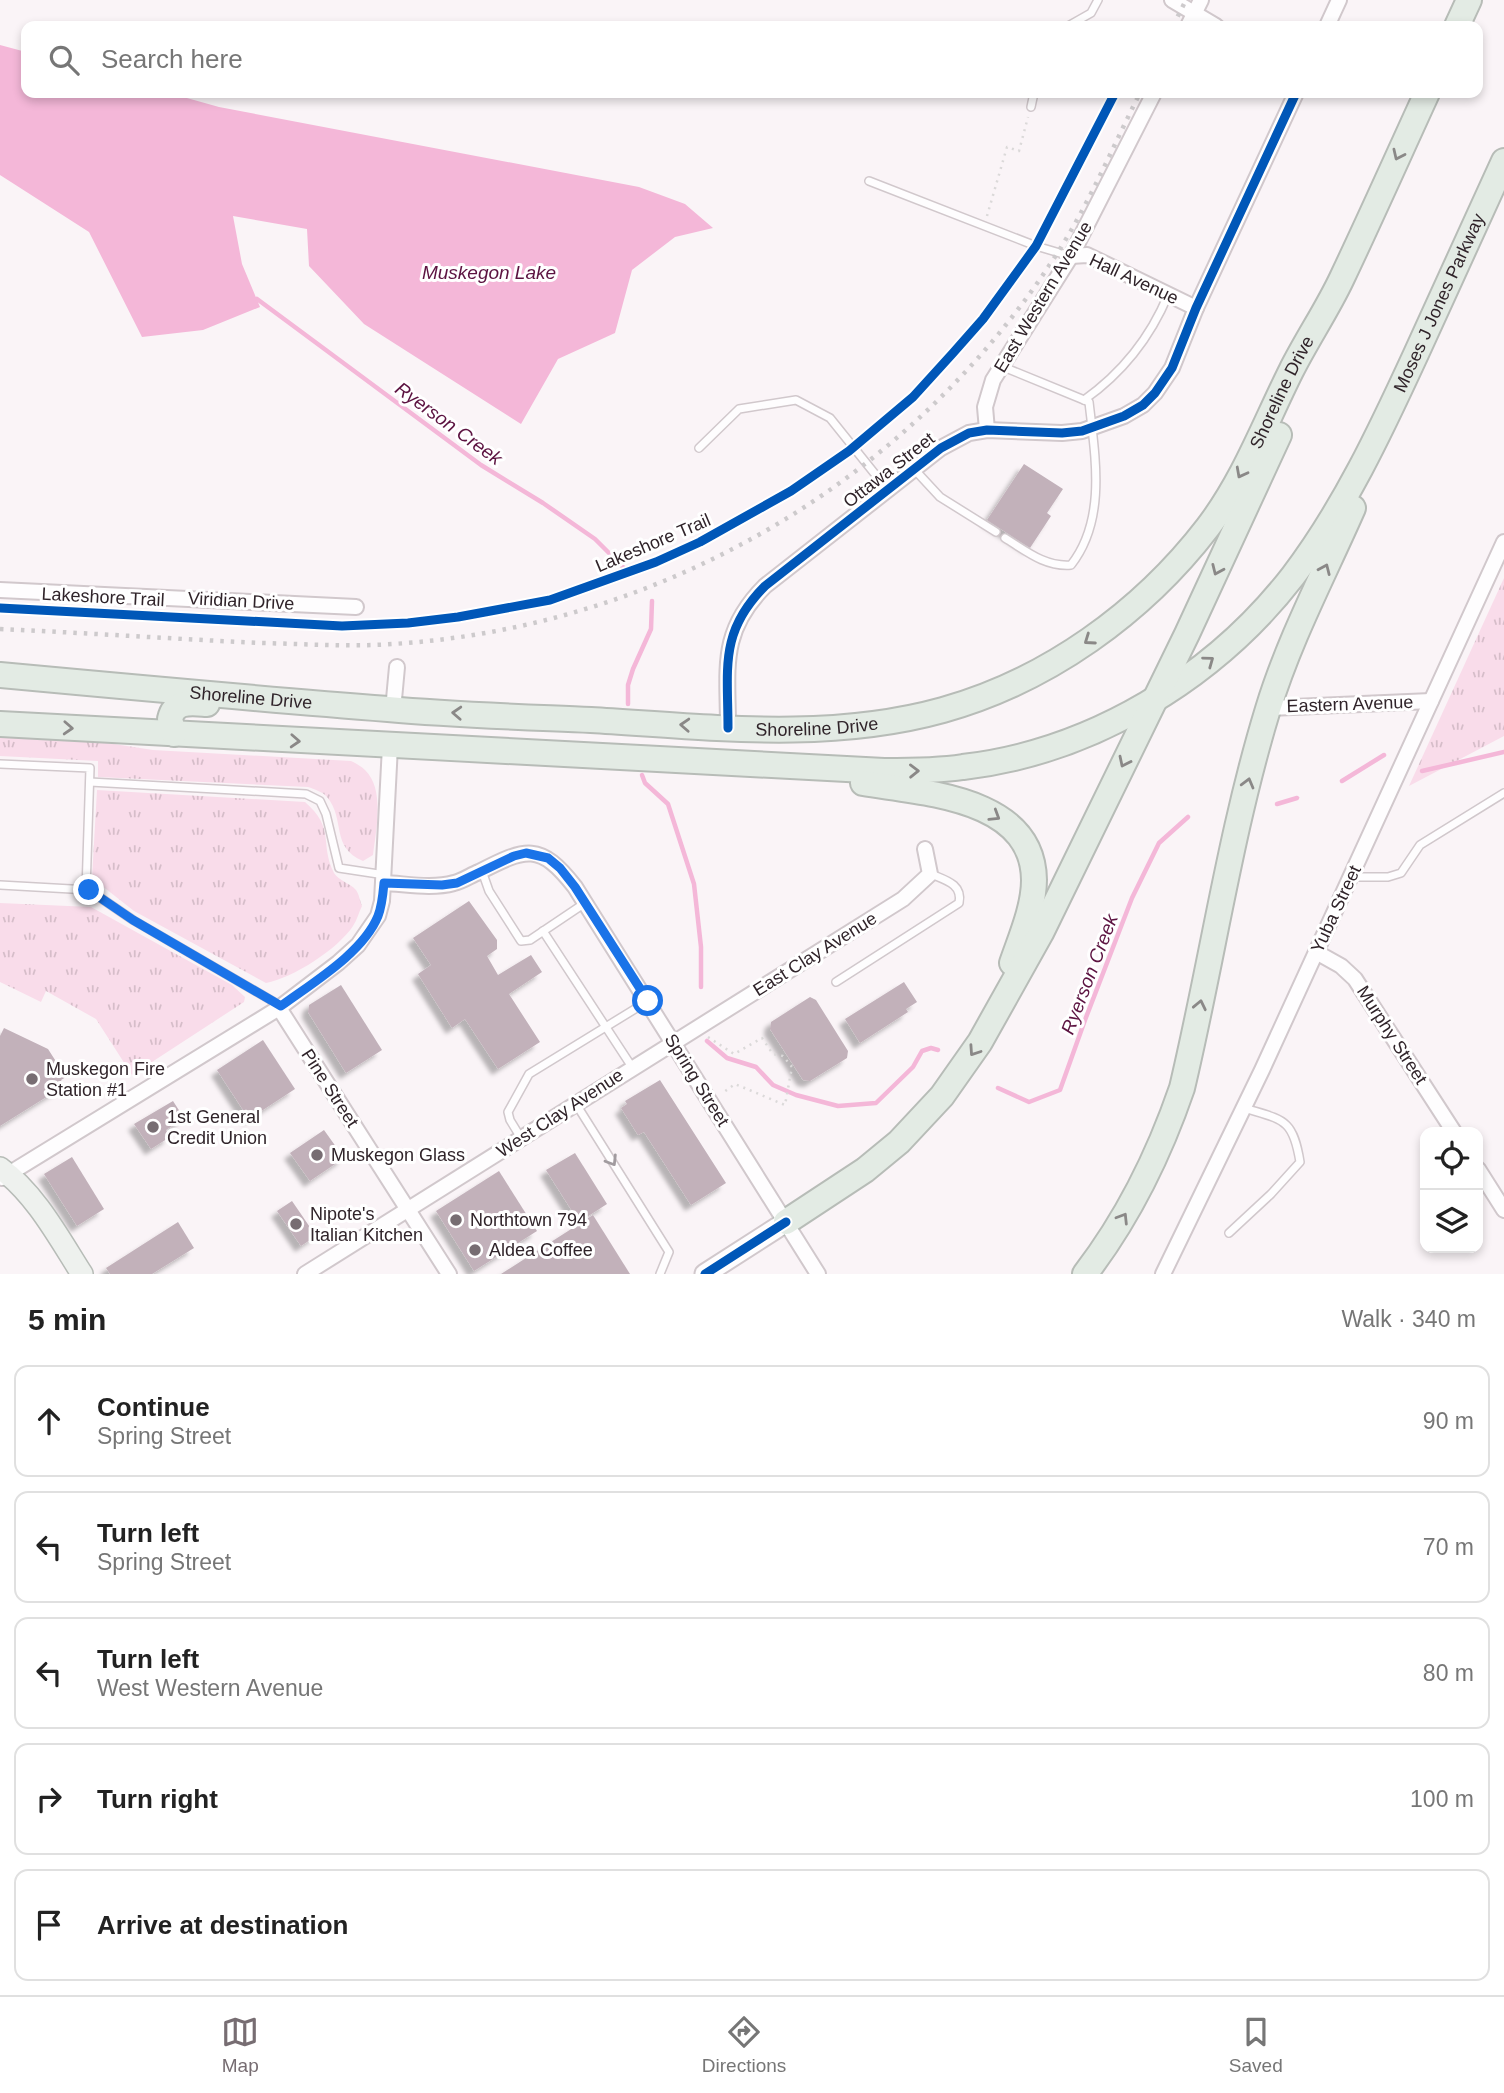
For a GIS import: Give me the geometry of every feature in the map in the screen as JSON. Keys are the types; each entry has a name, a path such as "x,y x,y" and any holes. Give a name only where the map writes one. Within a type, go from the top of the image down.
{"highway":[{"path":"1459,21 1469,0"},
{"path":"786,1222 865,1170 922,1119 963,1067 999,1008 1041,933 1188,634 1302,386 1340,282 1425,98"},
{"name":"Moses J Jones Parkway","path":"1391,407 1504,161"},
{"name":"Shoreline Drive","path":"0,675 393,710 728,728 839,729 913,718 1023,680 1067,655 1101,631 1161,580 1210,525 1231,492 1300,353 1340,282"},
{"path":"0,724 787,767 923,771 998,762 1083,736 1121,719 1153,701 1230,645 1293,576 1337,510 1391,407"},
{"path":"1085,1274 1141,1188 1167,1131 1182,1088 1241,810 1268,708 1357,497 1391,407"},
{"path":"174,734 171,713 182,704 287,711 393,710"},
{"path":"485,751 542,743 724,751 731,749 736,739 728,728"},
{"path":"787,767 968,803 999,817 1024,840 1033,869 1034,883 999,1008"}],"main road":[{"path":"2,1176 40,1211 82,1274"},
{"path":"705,1274 786,1222"}],"street":[{"path":"1329,21 1339,0"},
{"path":"1188,9 1208,21"},
{"name":"East Western Avenue","path":"987,430 985,407 993,380 1071,256 1151,98"},
{"name":"Ottawa Street","path":"728,728 730,641 744,611 765,586 914,469 969,433 987,430 1062,433 1092,428 1124,416 1143,405 1155,393 1172,368 1196,308 1294,98"},
{"name":"Hall Avenue","path":"1071,256 1087,255 1196,308"},
{"name":"Yuba Street","path":"1170,1270 1504,541"},
{"name":"Viridian Drive","path":"0,590 356,607"},
{"path":"393,710 397,667"},
{"name":"Eastern Avenue","path":"1268,708 1431,701"},
{"path":"2,1176 280,1007 358,945 378,916 384,879 390,746"},
{"path":"925,849 930,874"},
{"name":"Spring Street","path":"384,879 442,885 457,883 526,853 548,858 560,868 648,1001 818,1274"},
{"name":"East Clay Avenue","path":"673,1041 903,899 930,874"},
{"name":"Murphy Street","path":"1316,952 1341,966 1355,979 1451,1127"},
{"name":"Pine Street","path":"280,1007 449,1274"},
{"name":"West Clay Avenue","path":"305,1274 673,1041"},
{"path":"1483,1177 1504,1210"}],"lane":[{"path":"1077,21 1091,13 1098,0"},
{"path":"1031,107 1033,98"},
{"path":"869,181 1036,246 1071,256"},
{"path":"1084,400 1107,383 1138,349 1169,294"},
{"path":"1001,366 1089,402 1096,497 1092,525 1071,565 1056,566 1037,558 1005,538"},
{"path":"699,448 739,409 796,400 830,418 888,490"},
{"path":"914,469 940,497 996,532"},
{"path":"0,764 90,768 86,890"},
{"path":"90,782 306,794 320,802 326,814 339,868 384,879"},
{"path":"1351,877 1388,877 1401,873 1420,845 1504,793"},
{"path":"482,870 489,891 521,941 530,940 585,903"},
{"path":"836,982 959,903 959,891 953,884 930,874"},
{"path":"0,885 86,890 280,1007"},
{"path":"543,931 632,1067"},
{"path":"521,1138 508,1112 529,1073 648,1001"},
{"path":"576,1104 669,1252 660,1274"},
{"path":"1229,1233 1271,1194 1300,1162 1296,1138 1282,1120 1244,1108"}],"path":[{"path":"984,226 1007,147 1019,151 1031,107"},
{"path":"707,1036 734,1054 762,1038 773,1054 783,1056 792,1068 785,1105 736,1084 724,1092"}],"green space":[{"path":"1504,578 1504,736 1409,786"},
{"path":"0,733 62,736 153,750 351,761 365,770 375,788 378,810 373,855 363,861 346,848 333,806 327,797 308,787 98,777 98,761 0,756"},
{"path":"97,790 305,802 315,812 324,828 334,873 358,893 362,906 354,924 326,953 289,975 266,983 134,911 92,878"},
{"path":"0,903 91,907 232,985 245,997 244,1002 132,1075 96,1019 46,991 41,1002 0,982"}],"water":[{"name":"Muskegon Lake","path":"0,45 21,51 21,98 187,98 219,107 639,187 685,204 713,228 675,237 632,270 615,333 558,359 521,424 364,324 309,266 307,229 233,216 242,264 260,307 203,330 142,337 89,232 0,175"}],"building":[{"path":"1024,464 1063,489 1047,513 1051,516 1030,548 987,520"},
{"path":"469,901 497,940 497,949 487,956 498,975 531,955 542,972 509,994 540,1042 498,1069 465,1019 452,1028 418,974 431,965 413,938"},
{"path":"904,982 917,1002 906,1009 908,1012 860,1043 845,1019"},
{"path":"341,985 382,1050 346,1073 308,1012 309,1005"},
{"path":"810,997 816,1000 848,1051 847,1058 810,1081 803,1080 770,1029 771,1022"},
{"name":"Muskegon Fire Station #1","path":"4,1028 48,1049 66,1077 61,1080 64,1086 0,1126 0,1036"},
{"path":"263,1040 295,1089 249,1119 217,1070"},
{"path":"660,1080 726,1183 691,1205 644,1132 638,1135 621,1108 627,1104 625,1101"},
{"name":"1st General Credit Union","path":"173,1101 184,1118 166,1130 170,1137 151,1149 134,1124"},
{"name":"Muskegon Glass","path":"324,1130 344,1158 310,1181 290,1153"},
{"path":"575,1153 607,1204 579,1222 546,1170"},
{"path":"72,1157 104,1209 77,1226 44,1174"},
{"path":"499,1171 537,1231 474,1271 436,1211"},
{"name":"Nipote's Italian Kitchen","path":"292,1201 316,1236 301,1246 277,1211"},
{"path":"593,1215 630,1274 501,1274"},
{"path":"178,1222 194,1248 152,1274 110,1274 106,1268"}],"waterway":[{"name":"Ryerson Creek","path":"257,299 481,465 595,539 625,569"},
{"name":"Ryerson Creek","path":"628,704 628,685 651,629 652,601"},
{"name":"Ryerson Creek","path":"1422,771 1504,752"},
{"name":"Ryerson Creek","path":"1342,781 1384,755"},
{"name":"Ryerson Creek","path":"642,775 645,783 668,804 694,884 701,947 701,987"},
{"name":"Ryerson Creek","path":"1277,804 1297,798"},
{"name":"Ryerson Creek","path":"998,1088 1029,1102 1060,1090 1132,898 1159,843 1188,817"},
{"name":"Ryerson Creek","path":"707,1041 727,1058 756,1067 773,1085 796,1095 838,1106 876,1103 913,1067 922,1051 931,1048 938,1050"}],"railway":[{"path":"1176,21 1186,0"},
{"path":"0,629 262,643 393,644 493,632 590,608 683,573 772,527 855,472 931,407 999,334 1058,252 1091,194 1138,98"}],"cycle path":[{"name":"Lakeshore Trail","path":"0,608 342,626 408,623 550,600 656,562 700,542 791,491 849,451 913,397 983,319 1036,246 1112,98"},
{"path":"728,728 728,669 733,635 750,603 765,586 941,448 969,433 987,430 1062,433 1082,431 1124,416 1143,405 1155,393 1172,368 1196,308 1294,98"},
{"path":"705,1274 786,1222"}],"place":[{"name":"Muskegon Fire Station #1","path":"32,1079"},
{"name":"1st General Credit Union","path":"153,1127"},
{"name":"Muskegon Glass","path":"317,1155"},
{"name":"Northtown 794","path":"456,1220"},
{"name":"Nipote's Italian Kitchen","path":"296,1224"},
{"name":"Aldea Coffee","path":"475,1250"}],"route":[{"path":"89,890 133,920 281,1006 358,945 378,916 384,883 457,883 502,860 526,853 538,854 560,868 575,887 648,1001"}]}
